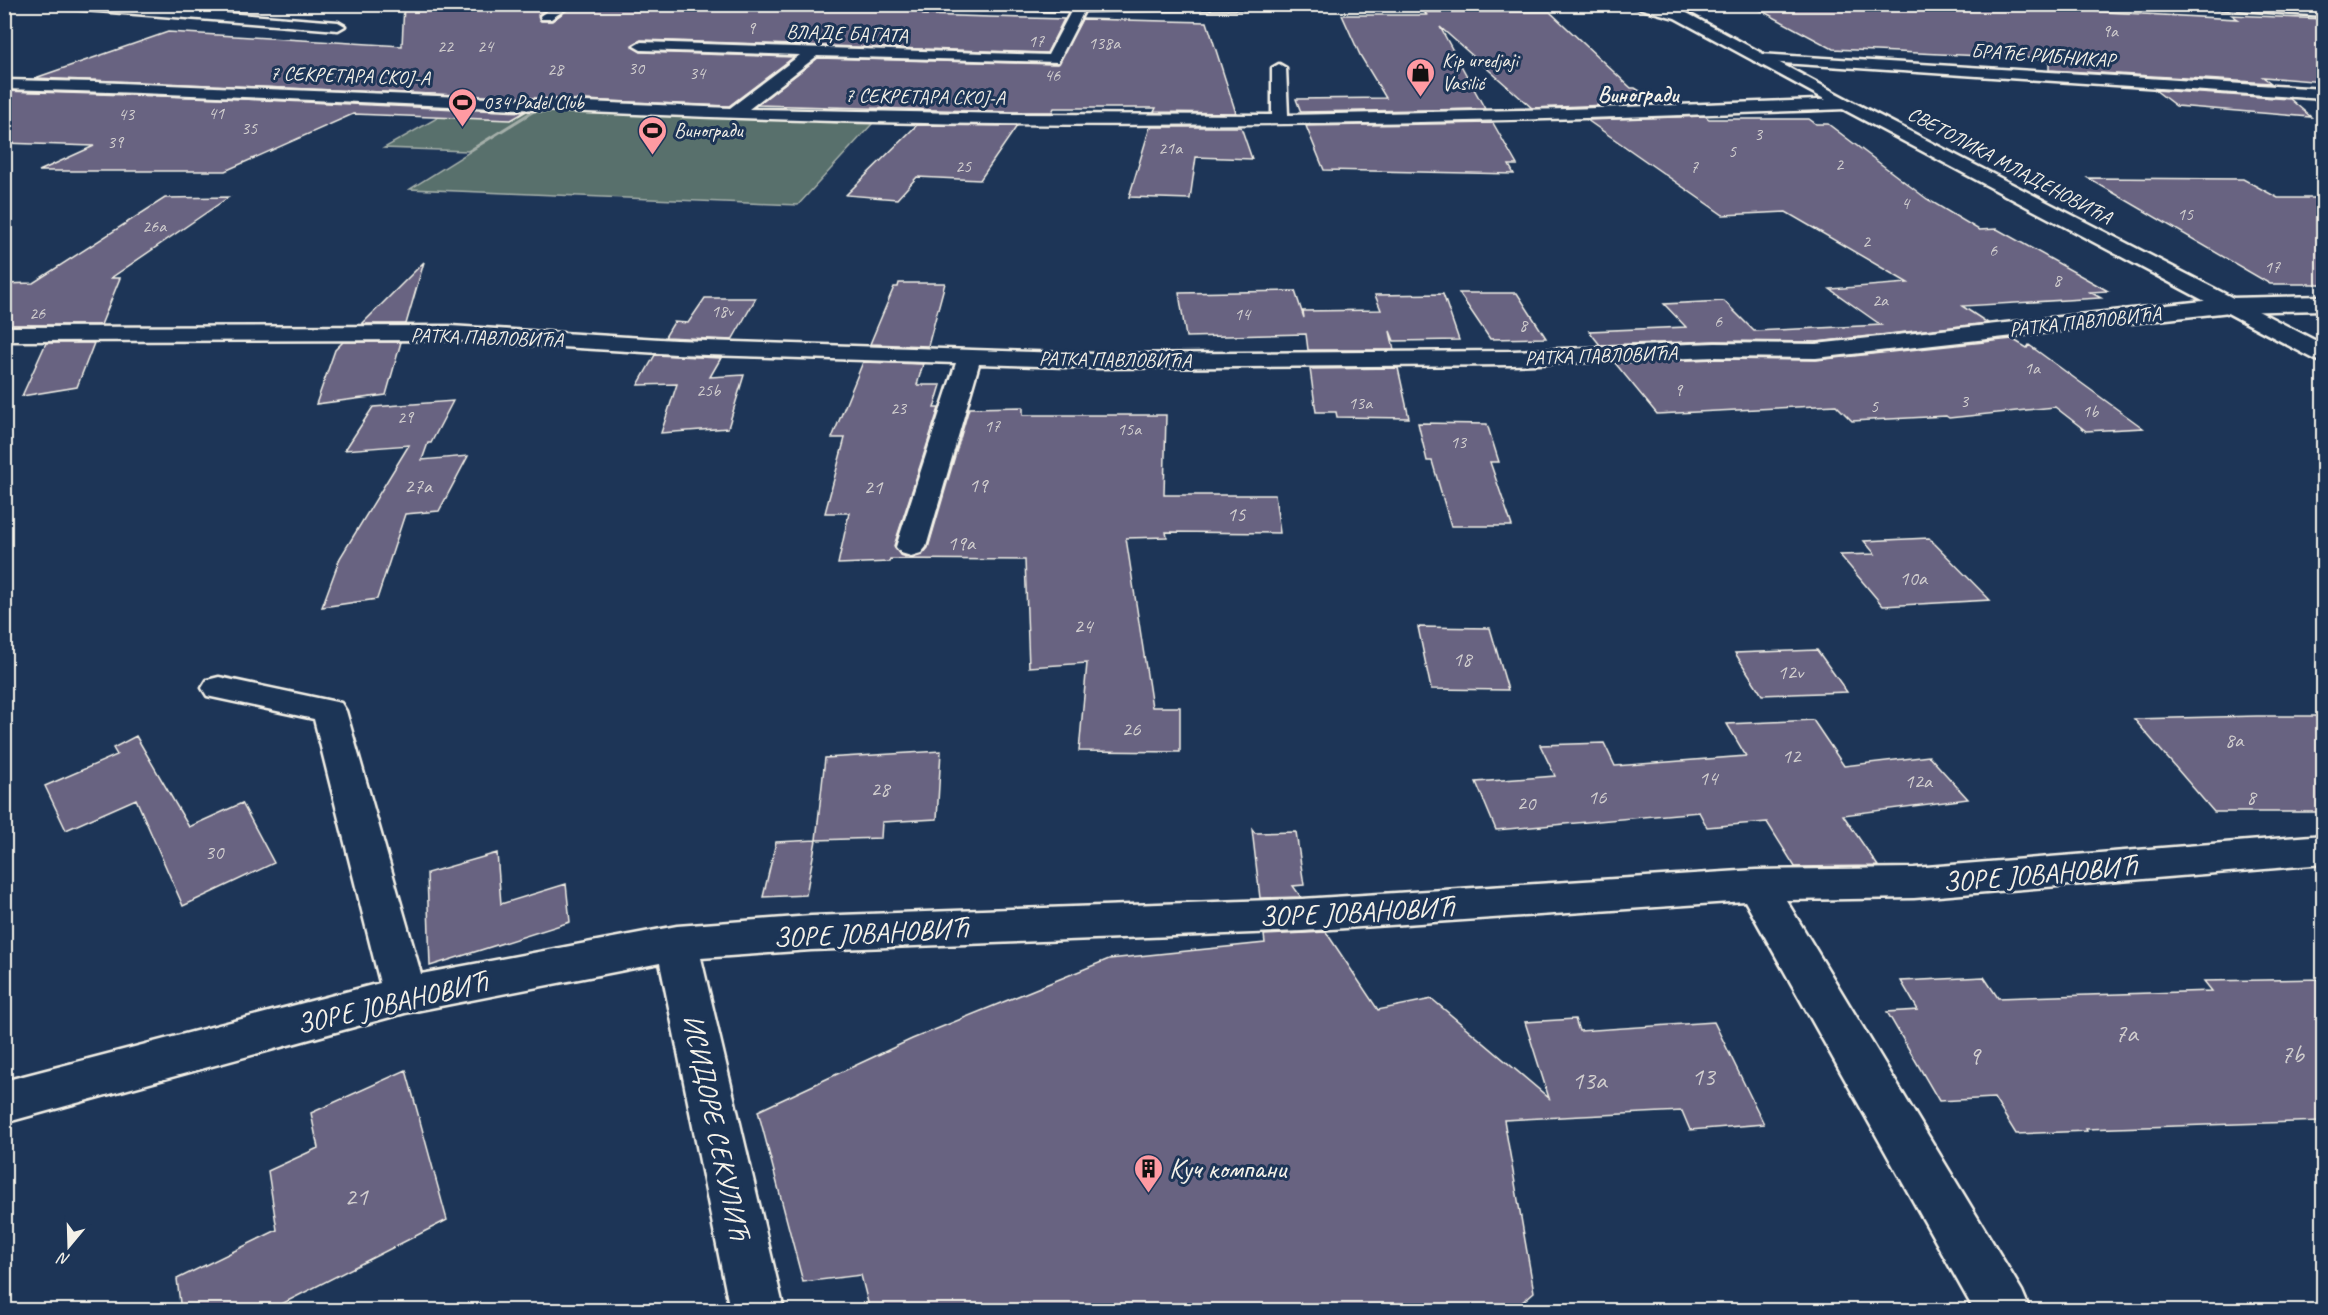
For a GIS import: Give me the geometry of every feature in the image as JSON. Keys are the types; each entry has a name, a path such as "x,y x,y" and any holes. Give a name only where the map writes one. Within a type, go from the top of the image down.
{"street":[{"path":"59,4 338,26"},
{"path":"546,16 567,4"},
{"path":"969,4 1080,7 1263,4"},
{"path":"1630,4 1677,14"},
{"path":"1660,4 1677,14"},
{"path":"2213,4 2324,12"},
{"name":"ВЛАДЕ БАГАТА","path":"641,46 1053,59 1080,7"},
{"name":"СВЕТОЛИКА МЛАДЕНОВИЋА","path":"1677,14 1845,105 2324,355"},
{"path":"734,113 814,51"},
{"name":"БРАЋЕ РИБНИКАР","path":"1759,58 2324,94"},
{"path":"1279,68 1280,120"},
{"name":"7 СЕКРЕТАРА СКОЈ-А","path":"4,84 375,96 734,113 1100,120 1280,120 1676,112 1845,105"},
{"name":"РАТКА ПАВЛОВИЋА","path":"4,334 450,333 676,347 1095,361 1512,358 1715,350 1816,351 2230,305 2324,303"},
{"path":"911,547 970,356"},
{"path":"219,688 329,711 405,995"},
{"name":"ЗОРЕ ЈОВАНОВИЋ","path":"4,1102 405,995 677,943 811,933 1302,915 1756,885 1914,883 2324,849"},
{"path":"1756,885 2003,1311"},
{"name":"ИСИДОРЕ СЕКУЛИЋ","path":"677,943 757,1311"}],"green space":[{"name":"034 Padel Club","path":"460,105 537,108 468,151 384,148"},
{"name":"Виногради","path":"535,111 873,123 798,205 410,189"}],"building":[{"path":"404,4 552,4 538,15 541,21 552,21 575,4 851,4 933,10 924,15 1064,19 1047,53 641,40 632,45 641,52 794,57 729,106 35,78 168,32 402,46"},
{"path":"1749,4 2082,4 2087,11 2238,19 2232,15 2324,19 2324,82 2263,77 2271,83 2049,70 2049,59 1833,49"},
{"path":"1424,12 1550,12 1631,88 1635,88 1660,103 1532,108 1440,27 1485,109 1301,112 1296,99 1386,98 1360,55 1342,15 1427,15"},
{"path":"1082,19 1207,22 1236,113 1154,112 1156,108 1054,108 1052,112 1012,112 757,105 818,58 1058,64"},
{"path":"2155,90 2290,99 2311,117 2176,106"},
{"path":"4,91 525,112 511,120 353,114 225,171 39,171 94,146 4,143"},
{"path":"1705,116 1709,119 1809,119 1816,124 1828,124 1927,199 1979,230 1997,229 2108,291 2090,292 2101,298 1962,306 1988,323 1816,342 1715,341 1600,345 1589,331 1686,327 1664,304 1724,301 1754,331 1881,325 1830,289 1908,283 1786,212 1723,215 1587,120"},
{"path":"1493,123 1517,165 1509,165 1514,174 1324,170 1306,126"},
{"path":"917,125 1017,126 980,180 917,177 897,199 846,195"},
{"path":"1150,127 1241,127 1252,159 1196,157 1190,199 1129,197"},
{"path":"2088,178 2243,179 2278,198 2324,198 2324,284 2270,284"},
{"path":"229,197 111,278 120,278 101,325 4,325 4,284 33,283 165,198"},
{"path":"424,262 406,324 362,324"},
{"path":"899,283 945,283 928,346 870,344 894,287 898,287"},
{"path":"1295,291 1304,318 1303,311 1381,310 1375,295 1443,294 1459,340 1394,341 1390,331 1394,350 1308,350 1306,334 1186,337 1179,293"},
{"path":"1459,293 1517,293 1546,338 1490,339"},
{"path":"705,298 756,298 732,340 665,337 674,322 688,323"},
{"path":"2012,339 2027,348 2029,345 2143,428 2086,431 2055,407 1949,418 1946,416 1852,421 1836,405 1657,414 1615,363 1715,359 1816,360"},
{"path":"343,342 401,342 386,395 316,404 335,350"},
{"path":"46,343 94,343 77,387 22,396"},
{"path":"655,355 721,358 710,377 744,375 728,428 661,433 677,384 638,385"},
{"path":"863,362 923,364 917,385 941,385 934,408 939,408 894,546 900,555 912,558 922,555 928,548 969,408 1023,407 1023,415 1166,415 1164,495 1275,495 1280,533 1166,532 1167,537 1126,538 1152,707 1180,707 1180,752 1079,751 1087,663 1029,667 1025,560 890,559 889,562 838,564 849,513 825,513 845,438 832,438"},
{"path":"1398,368 1409,418 1337,417 1336,412 1316,412 1310,369"},
{"path":"453,401 431,443 428,443 422,460 468,456 439,511 405,514 377,599 322,607 340,558 409,445 345,450 373,407"},
{"path":"1418,423 1487,424 1499,462 1490,462 1512,526 1451,526 1432,461 1427,461"},
{"path":"1929,538 1990,600 1883,606 1840,555 1875,554 1864,541"},
{"path":"1418,627 1490,628 1508,690 1431,689"},
{"path":"1817,650 1847,692 1762,695 1735,653"},
{"path":"2324,716 2324,812 2214,812 2134,719"},
{"path":"1813,720 1844,766 1929,756 1968,799 1843,815 1878,866 1795,867 1767,822 1707,827 1699,812 1496,830 1476,782 1555,776 1540,745 1604,743 1615,766 1746,756 1727,724"},
{"path":"136,736 189,827 242,803 274,863 183,906 136,799 66,830 45,786 117,755 113,748"},
{"path":"941,751 937,819 882,822 881,838 816,840 825,758"},
{"path":"1252,829 1255,833 1296,832 1304,885 1293,886 1301,897 1260,898"},
{"path":"816,840 806,895 763,897 776,842"},
{"path":"497,853 501,904 566,884 570,922 430,966 427,873"},
{"name":"Куч компани","path":"1326,932 1378,1010 1432,999 1549,1098 1525,1022 1575,1019 1579,1031 1714,1022 1764,1124 1690,1130 1682,1111 1504,1120 1534,1292 1512,1311 870,1311 861,1275 803,1282 758,1111 912,1039 1109,959 1265,943 1264,935"},
{"path":"1984,977 1998,998 2212,991 2204,981 2324,979 2324,1121 2086,1129 2087,1131 2016,1134 1994,1098 1939,1101 1887,1012 1918,1010 1901,981"},
{"path":"406,1070 447,1220 268,1311 181,1311 177,1279 277,1230 268,1171 318,1148 311,1113"}],"place":[{"name":"Kip uredjaji Vasilić","path":"1421,98"},
{"name":"034 Padel Club","path":"462,128"},
{"name":"Виногради","path":"653,156"},
{"name":"Куч компани","path":"1148,1194"}],"district":[{"name":"Виногради","path":"1638,94"}]}
